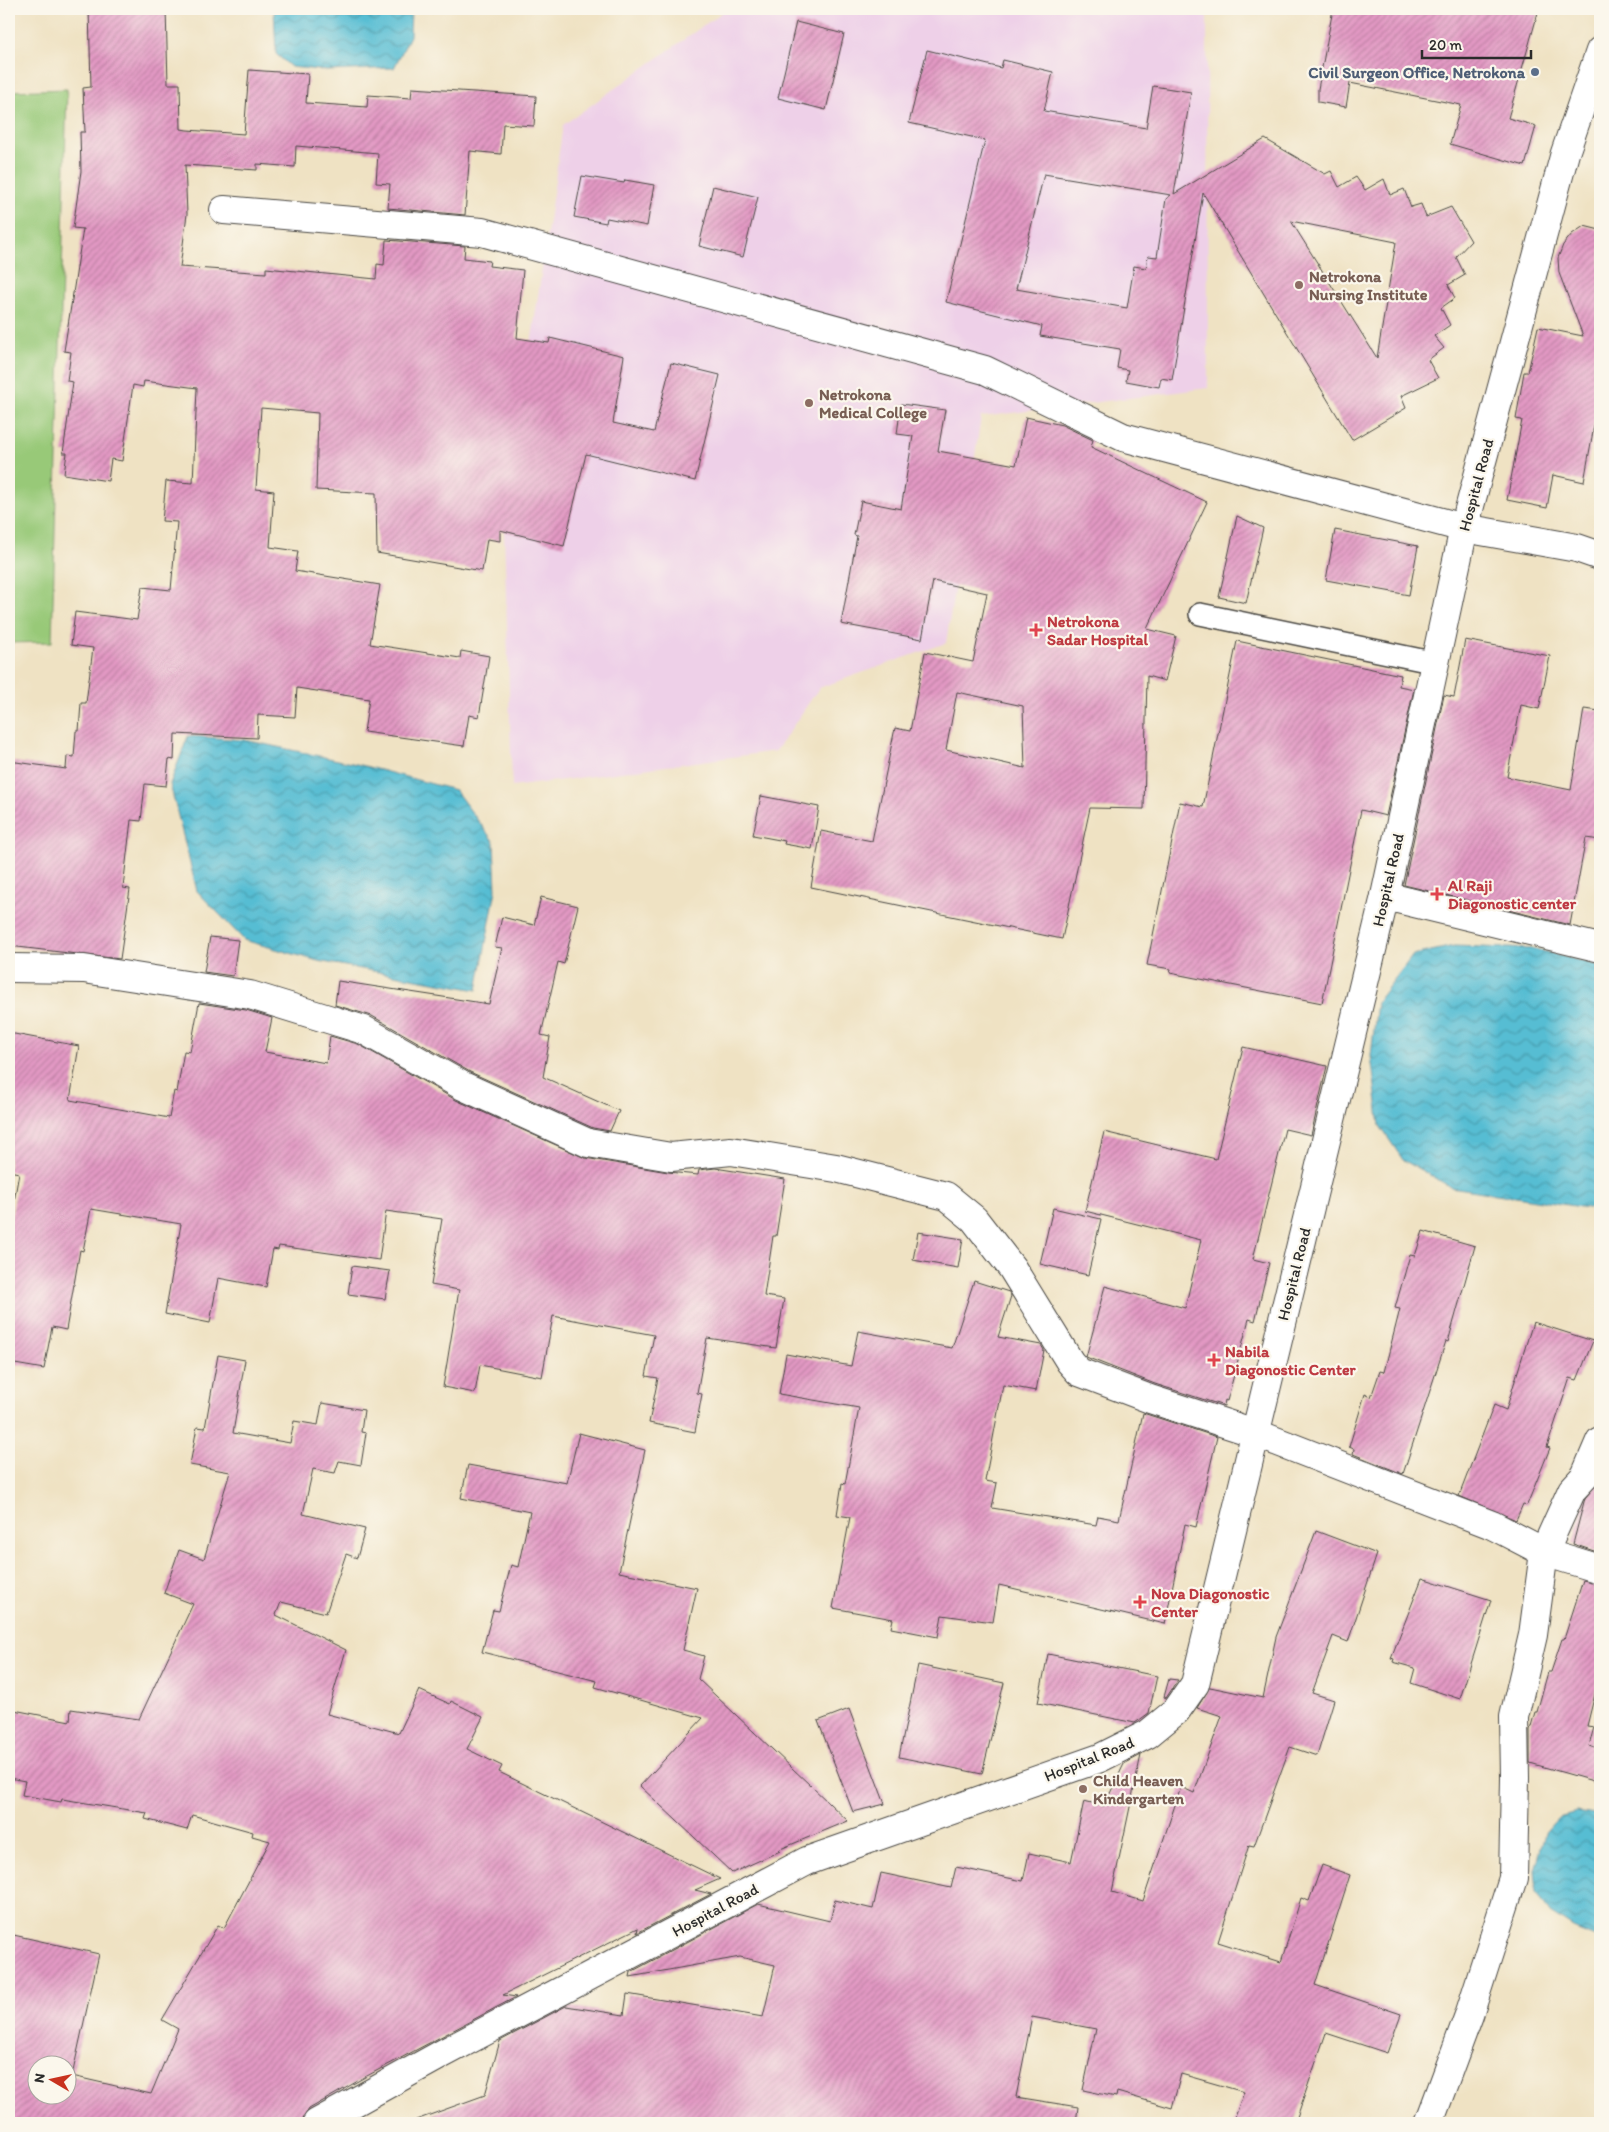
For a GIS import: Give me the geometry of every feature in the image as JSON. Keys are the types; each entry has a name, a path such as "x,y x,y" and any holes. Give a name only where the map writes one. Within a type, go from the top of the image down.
{"street":[{"name":"Hospital Road","path":"317,2123 450,2049 807,1861 1100,1758 1148,1734 1176,1712 1195,1684 1384,896 1464,528 1565,153 1600,51"},
{"path":"224,210 482,232 985,370 1123,438 1464,528 1577,548 1600,556"},
{"path":"1384,896 1600,948"},
{"path":"9,968 84,969 250,995 364,1030 463,1086 588,1143 671,1157 731,1151 836,1168 946,1196 974,1219 1012,1268 1070,1362 1079,1372 1150,1399 1255,1433 1492,1525 1544,1552 1600,1569"},
{"path":"1429,2123 1469,2015 1512,1878 1515,1778 1514,1717 1533,1635 1544,1552 1572,1490 1585,1476 1600,1441"}],"lane":[{"path":"1200,614 1436,663"}],"shaded area":[{"name":"Netrokona Medical College","path":"727,9 1124,9 1207,16 1208,388 981,417 946,643 819,688 776,751 512,787 504,530 563,125"}],"green space":[{"path":"67,89 52,642 9,643 9,91"}],"water":[{"path":"274,9 411,9 410,36 394,68 328,71 291,67 276,54"},
{"path":"188,736 245,740 361,765 455,790 494,842 496,890 477,990 318,961 244,940 197,891 170,784"},
{"path":"1454,946 1535,949 1600,966 1600,1210 1451,1187 1403,1160 1380,1126 1371,1056 1377,1002 1413,955"},
{"path":"1577,1812 1600,1816 1600,1939 1573,1928 1550,1913 1537,1892 1535,1870 1546,1830 1558,1817"}],"building":[{"path":"89,9 166,9 168,84 180,84 181,129 244,134 249,70 308,74 306,103 367,107 368,95 411,98 412,88 536,96 534,126 503,124 501,154 470,151 465,215 388,208 390,184 376,183 378,153 296,146 295,167 257,164 257,170 185,165 187,214 180,267 266,273 266,268 376,279 377,264 384,265 386,240 465,246 464,258 490,261 489,266 523,270 517,338 549,343 550,338 624,356 613,423 654,432 671,363 720,375 695,481 586,454 564,546 500,530 500,541 487,539 482,571 377,553 376,493 316,490 318,413 261,408 256,489 274,491 270,547 298,551 295,571 380,585 370,644 460,658 461,651 489,656 479,717 469,715 464,746 364,732 369,699 297,688 295,717 258,715 257,738 175,734 174,760 169,759 166,786 145,784 141,821 131,820 123,888 130,889 120,959 9,946 9,761 66,769 67,756 74,757 76,731 79,731 81,703 86,703 93,648 71,645 75,612 137,620 142,587 171,590 177,522 162,521 166,481 193,483 197,388 144,381 143,387 133,385 122,461 111,459 108,481 64,474 67,453 63,453 73,382 67,381 71,352 64,351 83,229 73,228 81,171 80,132 85,132 83,88 91,87"},
{"path":"1333,9 1539,9 1508,118 1536,126 1525,166 1450,144 1461,105 1350,83 1346,107 1318,102 1318,89"},
{"path":"796,22 844,34 826,110 778,98"},
{"path":"927,50 1001,68 1003,60 1053,72 1044,111 1146,128 1153,86 1191,92 1174,194 1265,139 1325,174 1331,171 1339,187 1356,177 1365,190 1384,179 1390,195 1404,189 1411,207 1421,204 1426,217 1451,207 1471,241 1456,257 1465,275 1448,285 1455,298 1441,308 1450,325 1434,336 1444,348 1428,360 1438,378 1401,396 1406,408 1352,440 1203,193 1172,380 1161,378 1159,387 1126,381 1128,370 1117,368 1120,349 1040,336 1042,326 946,302 985,140 909,123","holes":["1044,174 1171,195 1166,199 1157,257 1148,256 1146,268 1134,266 1127,308 1016,289","1291,221 1396,242 1377,358"]},
{"path":"582,176 624,183 625,180 654,185 647,226 607,218 606,223 574,217"},
{"path":"713,186 758,197 743,257 699,246"},
{"path":"1584,226 1600,230 1600,421 1595,420 1584,482 1553,475 1547,508 1507,500 1522,420 1516,419 1524,372 1528,372 1538,327 1583,336 1559,273 1558,258 1563,245 1572,234"},
{"path":"901,404 945,410 938,451 1016,465 1026,417 1062,425 1093,440 1091,447 1207,502 1147,629 1176,636 1165,681 1147,676 1144,809 1090,808 1062,939 811,887 821,831 872,841 895,728 910,731 925,652 973,662 987,593 933,581 922,639 841,624 857,536 854,535 861,501 901,509 913,436 897,434","holes":["957,692 1023,706 1025,768 946,750"]},
{"path":"1237,516 1263,528 1246,603 1219,597"},
{"path":"1335,530 1418,546 1409,595 1326,580"},
{"path":"1465,640 1550,656 1539,709 1521,705 1507,777 1571,790 1584,709 1600,711 1600,840 1586,838 1570,925 1404,885 1444,695 1454,697"},
{"path":"1237,641 1401,675 1399,686 1414,689 1386,816 1361,810 1322,1003 1170,973 1171,969 1147,965 1180,802 1203,807"},
{"path":"761,796 819,807 812,849 784,844 785,841 753,835"},
{"path":"541,897 578,906 564,964 558,962 541,1035 550,1037 543,1077 619,1111 610,1131 593,1128 470,1072 372,1016 335,1005 338,981 489,1004 502,948 495,947 502,917 534,925"},
{"path":"210,937 238,940 233,976 204,972"},
{"path":"199,1003 246,1010 272,1018 265,1052 326,1063 330,1036 358,1044 456,1100 585,1158 668,1172 698,1175 699,1170 715,1168 785,1179 776,1236 773,1236 764,1296 784,1299 776,1348 707,1338 697,1393 702,1394 695,1432 649,1423 658,1378 646,1376 654,1335 553,1316 542,1377 480,1365 475,1393 443,1387 459,1290 431,1285 442,1219 386,1211 379,1260 279,1246 278,1250 273,1249 266,1287 218,1278 210,1323 165,1314 181,1224 91,1209 83,1251 80,1250 66,1330 52,1327 44,1369 9,1363 9,1230 19,1173 9,1171 9,1033 79,1046 70,1100 169,1118 174,1091 177,1092 184,1051 190,1052"},
{"path":"1243,1047 1327,1066 1311,1135 1285,1129 1253,1259 1269,1263 1255,1321 1249,1319 1227,1401 1225,1400 1224,1406 1155,1384 1086,1357 1105,1286 1185,1308 1201,1240 1085,1211 1104,1132 1216,1159"},
{"path":"1053,1208 1101,1219 1088,1275 1040,1264"},
{"path":"1423,1231 1475,1246 1448,1342 1446,1341 1403,1474 1353,1454 1354,1449 1349,1447 1365,1394 1371,1397 1380,1371 1384,1372 1400,1309 1395,1308 1410,1255 1415,1256"},
{"path":"918,1232 963,1239 958,1268 913,1260"},
{"path":"352,1266 390,1271 385,1299 348,1294"},
{"path":"974,1281 1009,1292 1011,1296 998,1337 1041,1345 1044,1350 1036,1391 1003,1385 985,1481 997,1483 992,1508 1096,1525 1098,1516 1119,1520 1143,1413 1217,1437 1196,1527 1185,1524 1165,1624 999,1585 993,1622 942,1615 938,1637 891,1628 893,1619 833,1608 850,1517 837,1515 842,1483 845,1484 859,1408 779,1394 786,1354 851,1366 858,1331 952,1348"},
{"path":"1533,1322 1593,1341 1577,1380 1570,1378 1547,1447 1550,1448 1527,1505 1523,1504 1516,1520 1459,1496 1494,1405 1506,1410"},
{"path":"218,1355 245,1360 233,1433 290,1443 294,1421 318,1425 322,1403 364,1410 361,1432 366,1433 361,1465 339,1461 335,1473 313,1469 303,1514 365,1529 357,1558 346,1554 326,1613 281,1602 276,1615 346,1650 327,1714 399,1733 419,1690 450,1704 451,1701 483,1717 467,1749 502,1766 499,1772 720,1879 695,1890 711,1894 637,1933 638,1928 503,1995 516,1997 365,2077 309,2109 303,2119 295,2123 9,2123 9,1934 99,1954 77,2054 28,2054 28,2104 78,2104 78,2077 151,2094 178,2029 162,2020 218,1925 224,1928 270,1841 252,1836 253,1832 192,1815 187,1830 145,1819 147,1813 62,1799 61,1802 22,1795 25,1781 9,1778 9,1709 70,1721 71,1709 139,1719 193,1604 164,1593 179,1550 204,1559 230,1472 190,1465 197,1427 205,1428"},
{"path":"579,1433 645,1450 619,1572 697,1588 683,1650 704,1656 698,1679 848,1821 778,1850 780,1851 732,1873 640,1786 703,1718 595,1687 597,1681 482,1652 493,1610 499,1611 511,1565 518,1567 530,1512 461,1498 468,1465 567,1483"},
{"path":"1600,1480 1600,1553 1573,1544 1585,1498"},
{"path":"1316,1531 1377,1554 1348,1642 1333,1636 1312,1693 1334,1700 1317,1756 1290,1747 1254,1846 1249,1845 1218,1942 1281,1962 1301,1898 1309,1901 1322,1865 1350,1875 1315,1985 1401,2014 1387,2053 1326,2033 1295,2123 1233,2123 1244,2092 1181,2074 1172,2108 1117,2092 1116,2097 1083,2090 1096,2029 1032,2017 1016,2097 1078,2107 1076,2123 417,2123 416,2120 485,2095 500,2041 566,2006 624,2015 627,1994 763,2017 775,1965 740,1957 630,1977 631,1972 758,1904 830,1921 835,1900 873,1909 881,1873 951,1888 956,1867 1023,1881 1029,1853 1071,1862 1084,1801 1104,1806 1124,1764 1141,1755 1112,1892 1143,1901 1181,1787 1194,1793 1222,1716 1197,1708 1210,1687 1263,1698 1276,1637"},
{"path":"1422,1578 1491,1600 1460,1699 1411,1683 1415,1668 1393,1662 1394,1659 1391,1658"},
{"path":"1583,1580 1600,1584 1600,1674 1587,1726 1594,1727 1589,1746 1600,1750 1600,1783 1530,1763 1530,1730 1535,1712 1537,1712 1548,1672 1551,1672 1562,1639 1564,1639"},
{"path":"1048,1654 1157,1676 1149,1713 1135,1723 1038,1703"},
{"path":"918,1665 1004,1683 982,1774 899,1757"},
{"path":"1169,1679 1178,1680 1166,1698 1164,1697"},
{"path":"849,1709 885,1804 853,1812 818,1721"}],"place":[{"name":"Civil Surgeon Office, Netrokona","path":"1535,72"},
{"name":"Netrokona Nursing Institute","path":"1299,285"},
{"name":"Netrokona Medical College","path":"809,403"},
{"name":"Netrokona Sadar Hospital","path":"1036,630"},
{"name":"Al Raji Diagonostic center","path":"1437,894"},
{"name":"Nabila Diagonostic Center","path":"1214,1360"},
{"name":"Nova Diagonostic Center","path":"1140,1602"},
{"name":"Child Heaven Kindergarten","path":"1083,1789"}]}
